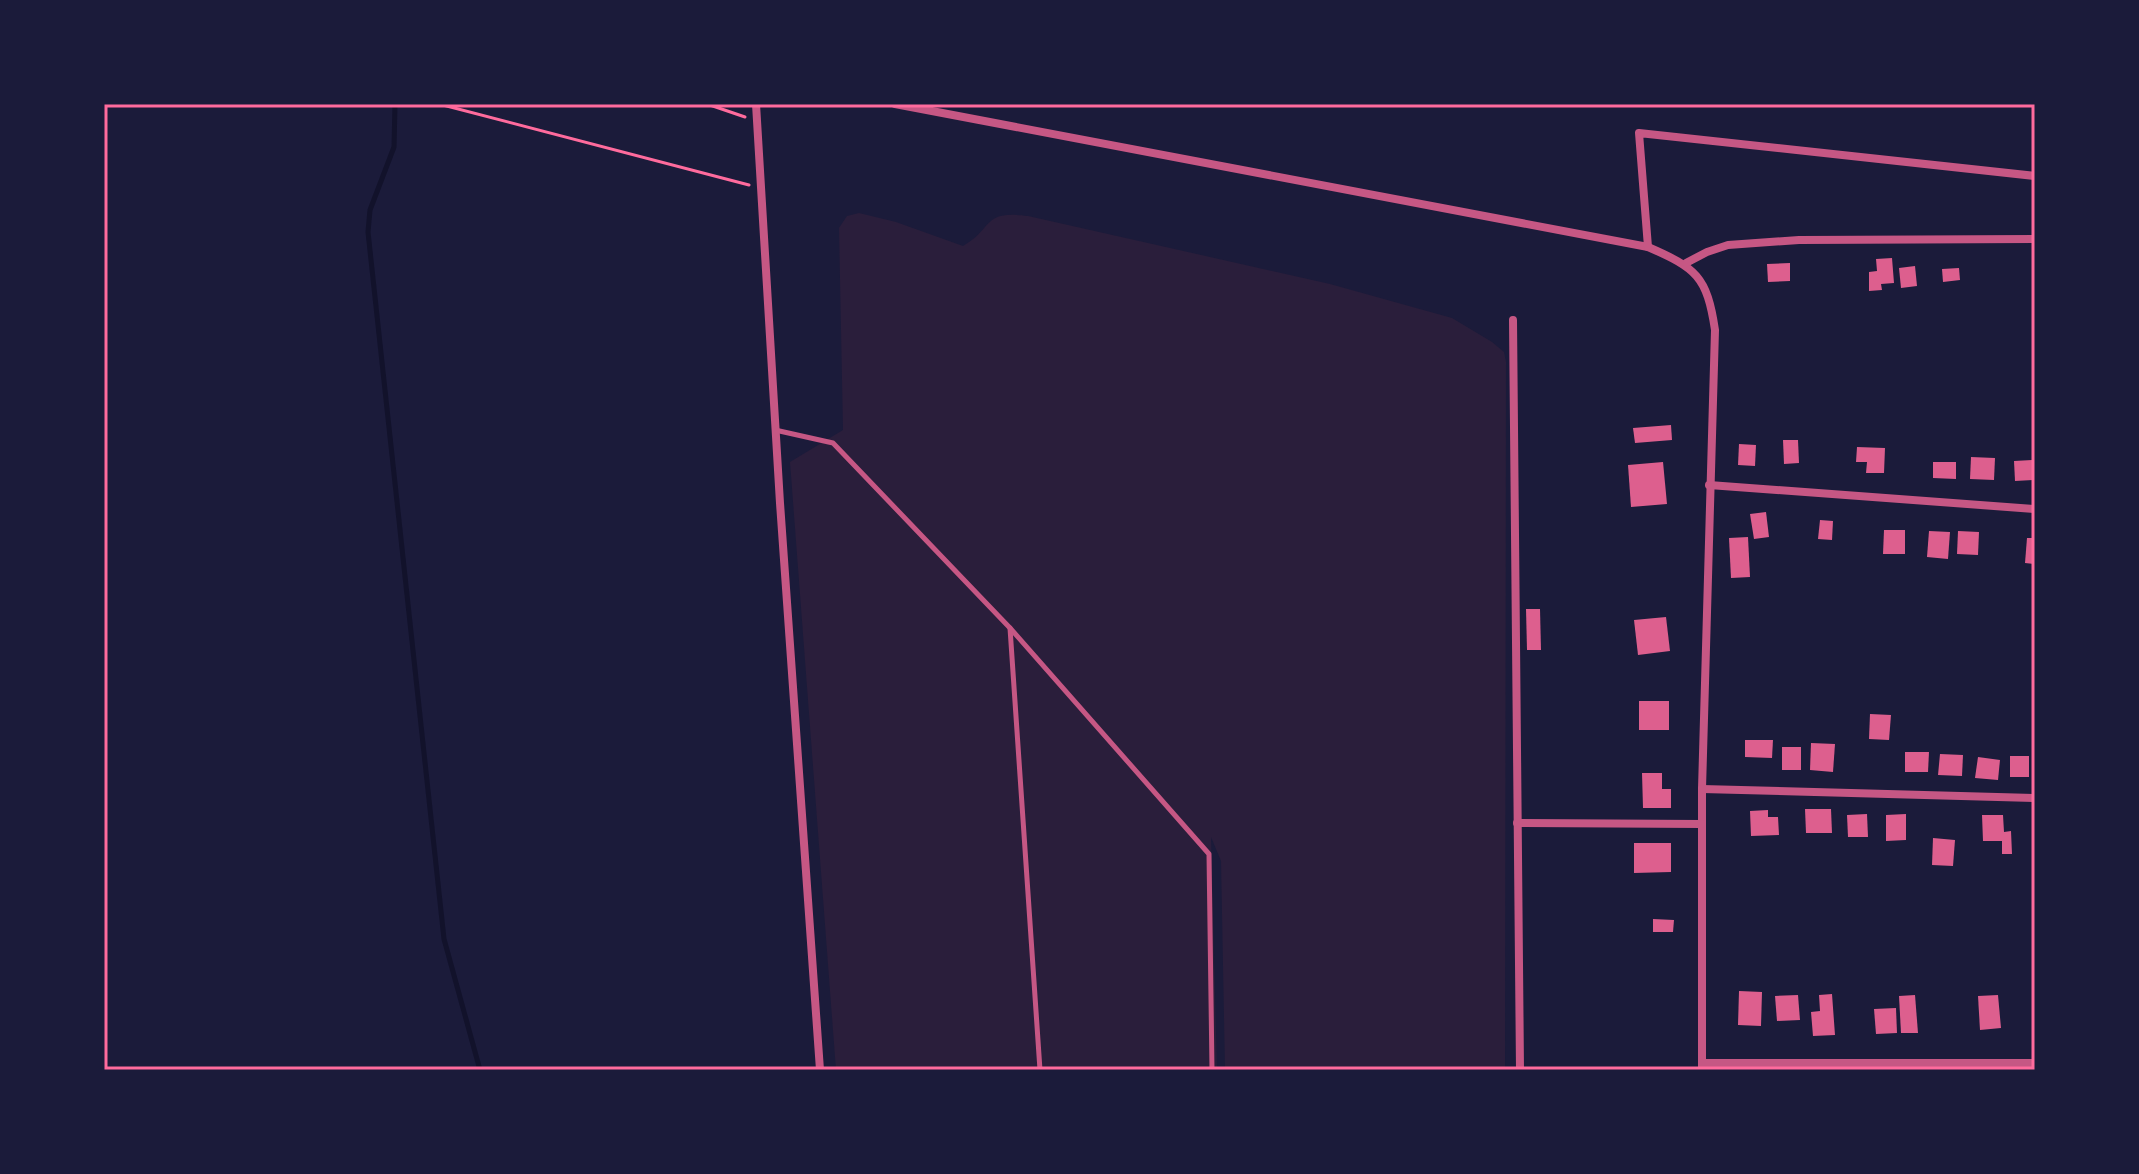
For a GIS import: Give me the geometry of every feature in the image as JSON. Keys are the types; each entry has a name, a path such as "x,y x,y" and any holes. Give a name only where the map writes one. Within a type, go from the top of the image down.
{"street":[{"path":"756,104 775,430 820,1070"},
{"path":"895,104 1648,247 1686,263 1705,288 1712,306 1715,330 1702,789 1703,1067 2035,1063"},
{"path":"1648,247 1639,133 2035,176"},
{"path":"1686,263 1728,245 1799,240 2035,239"},
{"path":"1513,320 1520,1070"},
{"path":"1709,485 2035,509"},
{"path":"1702,789 2035,798"},
{"path":"1517,823 1702,824"}],"lane":[{"path":"775,430 833,443 1010,628 1209,854 1212,1070"},
{"path":"1010,628 1040,1070"}],"path":[{"path":"439,104 760,188"},
{"path":"707,104 756,121"}],"shaded area":[{"path":"859,213 896,222 963,246 995,218 1028,216 1330,284 1452,318 1504,352 1505,1070 1225,1070 1221,861 1211,837 1217,1070 836,1070 790,462 843,430 839,228 847,216"}],"building":[{"path":"1892,258 1894,283 1881,284 1882,290 1869,291 1869,272 1877,271 1876,259"},
{"path":"1790,263 1790,281 1768,282 1767,264"},
{"path":"1915,266 1917,286 1901,288 1899,268"},
{"path":"1959,268 1960,280 1943,282 1942,269"},
{"path":"1671,425 1672,440 1635,443 1633,428"},
{"path":"1783,440 1798,440 1799,463 1784,464"},
{"path":"1739,444 1756,445 1755,466 1738,465"},
{"path":"1857,447 1885,448 1884,473 1866,473 1867,462 1856,462"},
{"path":"1971,457 1995,458 1994,480 1970,479"},
{"path":"2032,460 2033,480 2015,481 2014,461"},
{"path":"1663,462 1667,504 1631,507 1628,465"},
{"path":"1933,462 1956,462 1956,479 1933,478"},
{"path":"1766,512 1769,537 1754,539 1750,514"},
{"path":"1820,520 1833,521 1832,540 1818,539"},
{"path":"1884,530 1905,530 1905,554 1883,554"},
{"path":"1929,531 1950,532 1948,559 1927,557"},
{"path":"1958,531 1979,532 1978,555 1957,554"},
{"path":"1748,537 1750,577 1731,578 1729,538"},
{"path":"2027,538 2035,538 2035,564 2025,563"},
{"path":"1526,609 1540,609 1541,650 1527,650"},
{"path":"1666,617 1670,651 1638,655 1634,620"},
{"path":"1639,701 1669,701 1669,730 1639,730"},
{"path":"1870,714 1891,715 1889,740 1869,739"},
{"path":"1745,740 1773,740 1772,758 1745,757"},
{"path":"1811,743 1835,744 1833,772 1810,770"},
{"path":"1782,747 1801,747 1801,770 1782,770"},
{"path":"1905,752 1929,752 1928,772 1905,772"},
{"path":"1940,754 1963,755 1962,776 1938,775"},
{"path":"2010,756 2029,756 2029,777 2010,777"},
{"path":"1978,757 2000,760 1998,780 1975,778"},
{"path":"1642,773 1662,773 1662,789 1671,789 1671,808 1643,808"},
{"path":"1805,809 1831,809 1832,833 1806,833"},
{"path":"1768,810 1768,817 1778,817 1779,835 1751,836 1750,811"},
{"path":"1867,814 1868,837 1848,837 1847,815"},
{"path":"1906,814 1906,840 1886,841 1886,815"},
{"path":"1982,815 2003,815 2004,832 2011,831 2012,854 2002,854 2002,841 1983,841"},
{"path":"1933,838 1955,840 1953,866 1932,865"},
{"path":"1634,843 1671,843 1671,872 1634,873"},
{"path":"1653,919 1674,920 1673,932 1653,932"},
{"path":"1739,991 1762,992 1761,1026 1738,1025"},
{"path":"1832,994 1835,1035 1813,1036 1811,1012 1820,1011 1819,995"},
{"path":"1798,995 1800,1020 1777,1021 1775,996"},
{"path":"1915,995 1918,1033 1901,1033 1899,996"},
{"path":"1998,995 2001,1028 1980,1030 1978,996"},
{"path":"1896,1008 1897,1033 1876,1034 1874,1009"}],"waterway":[{"path":"395,104 394,147 370,210 368,232 444,939 480,1070"}]}
